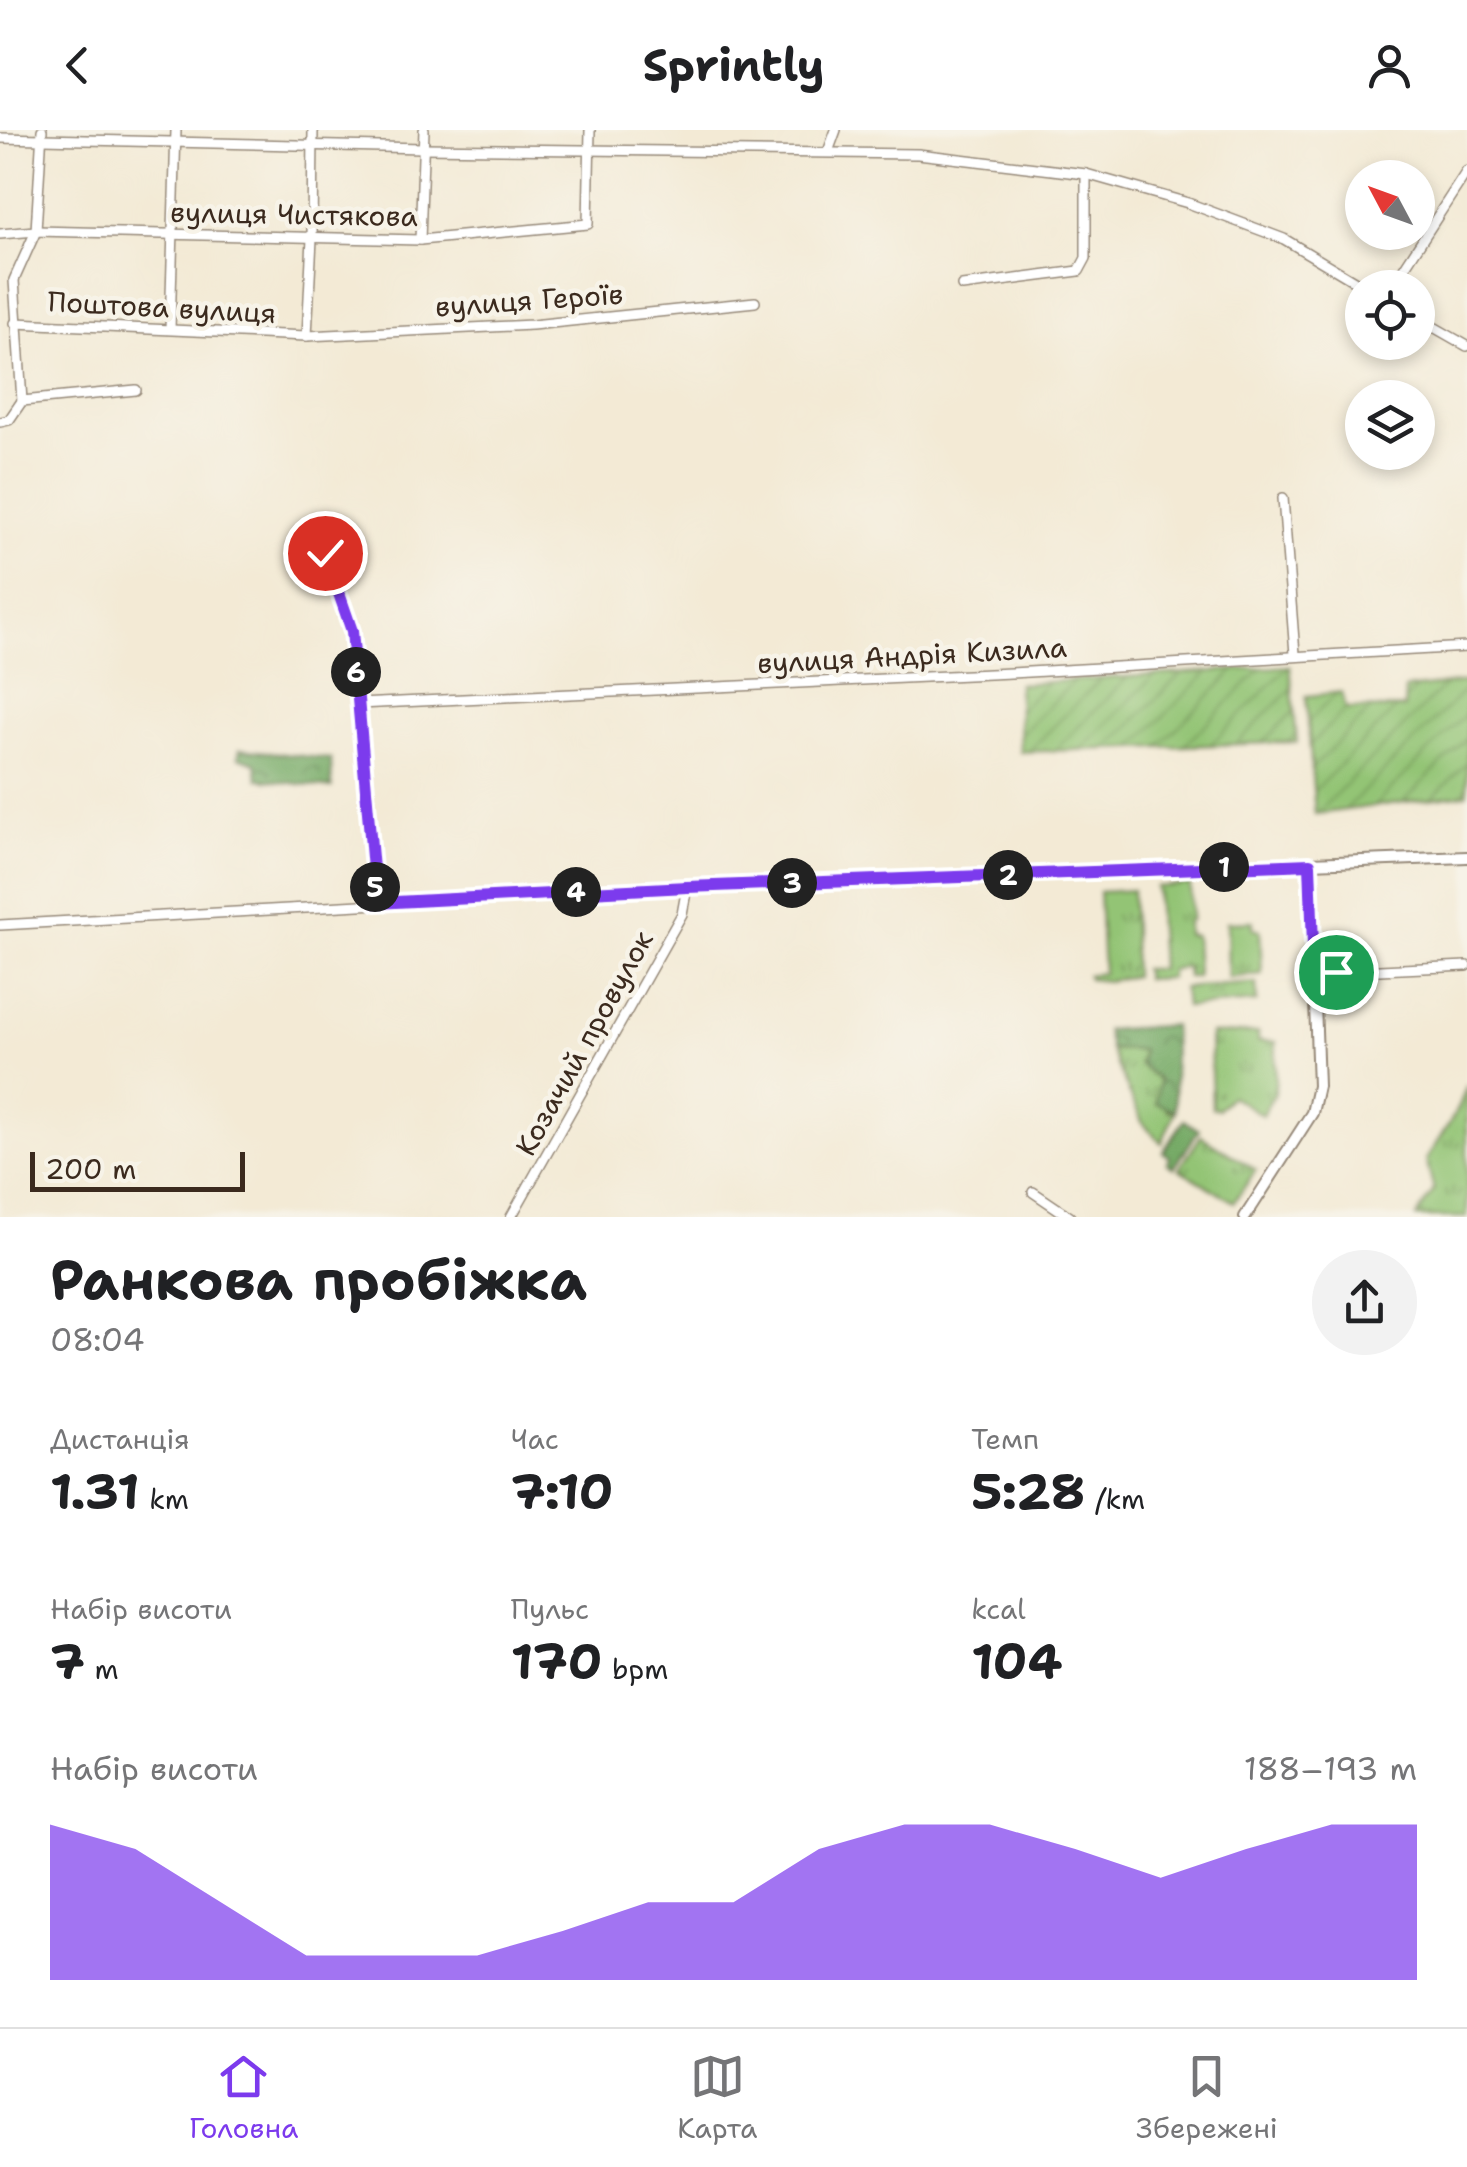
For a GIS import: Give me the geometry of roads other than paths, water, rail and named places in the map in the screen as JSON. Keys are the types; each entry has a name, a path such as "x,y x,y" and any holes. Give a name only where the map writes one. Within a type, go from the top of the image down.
{"main road":[{"path":"1245,1217 1312,1113 1318,1086 1310,864 1467,857"}],"street":[{"path":"307,336 313,130"},
{"path":"420,240 424,130"},
{"path":"590,130 590,150"},
{"path":"828,152 836,130"},
{"path":"0,422 10,420 22,401 14,280 36,231 42,134"},
{"path":"0,138 42,134 176,136 312,146 918,154 1086,174 1188,203 1284,238 1345,275"},
{"path":"170,329 176,136"},
{"name":"вулиця Чистякова","path":"0,234 36,231 420,240 588,224 590,150"},
{"path":"1403,270 1467,171"},
{"path":"962,286 1080,271 1086,258 1086,174"},
{"name":"вулиця Героїв","path":"307,336 532,325 755,302"},
{"name":"Поштова вулиця","path":"15,323 307,336"},
{"path":"1435,328 1467,346"},
{"path":"22,401 136,390"},
{"path":"1283,498 1295,654"},
{"path":"313,533 331,562 352,631 376,903"},
{"name":"вулиця Андрія Кизила","path":"358,704 1011,673 1467,646"},
{"path":"0,925 687,887 1310,864"},
{"name":"Козачий провулок","path":"511,1217 682,914 687,887"},
{"path":"1314,973 1467,966"},
{"path":"1033,1192 1070,1217"}]}
